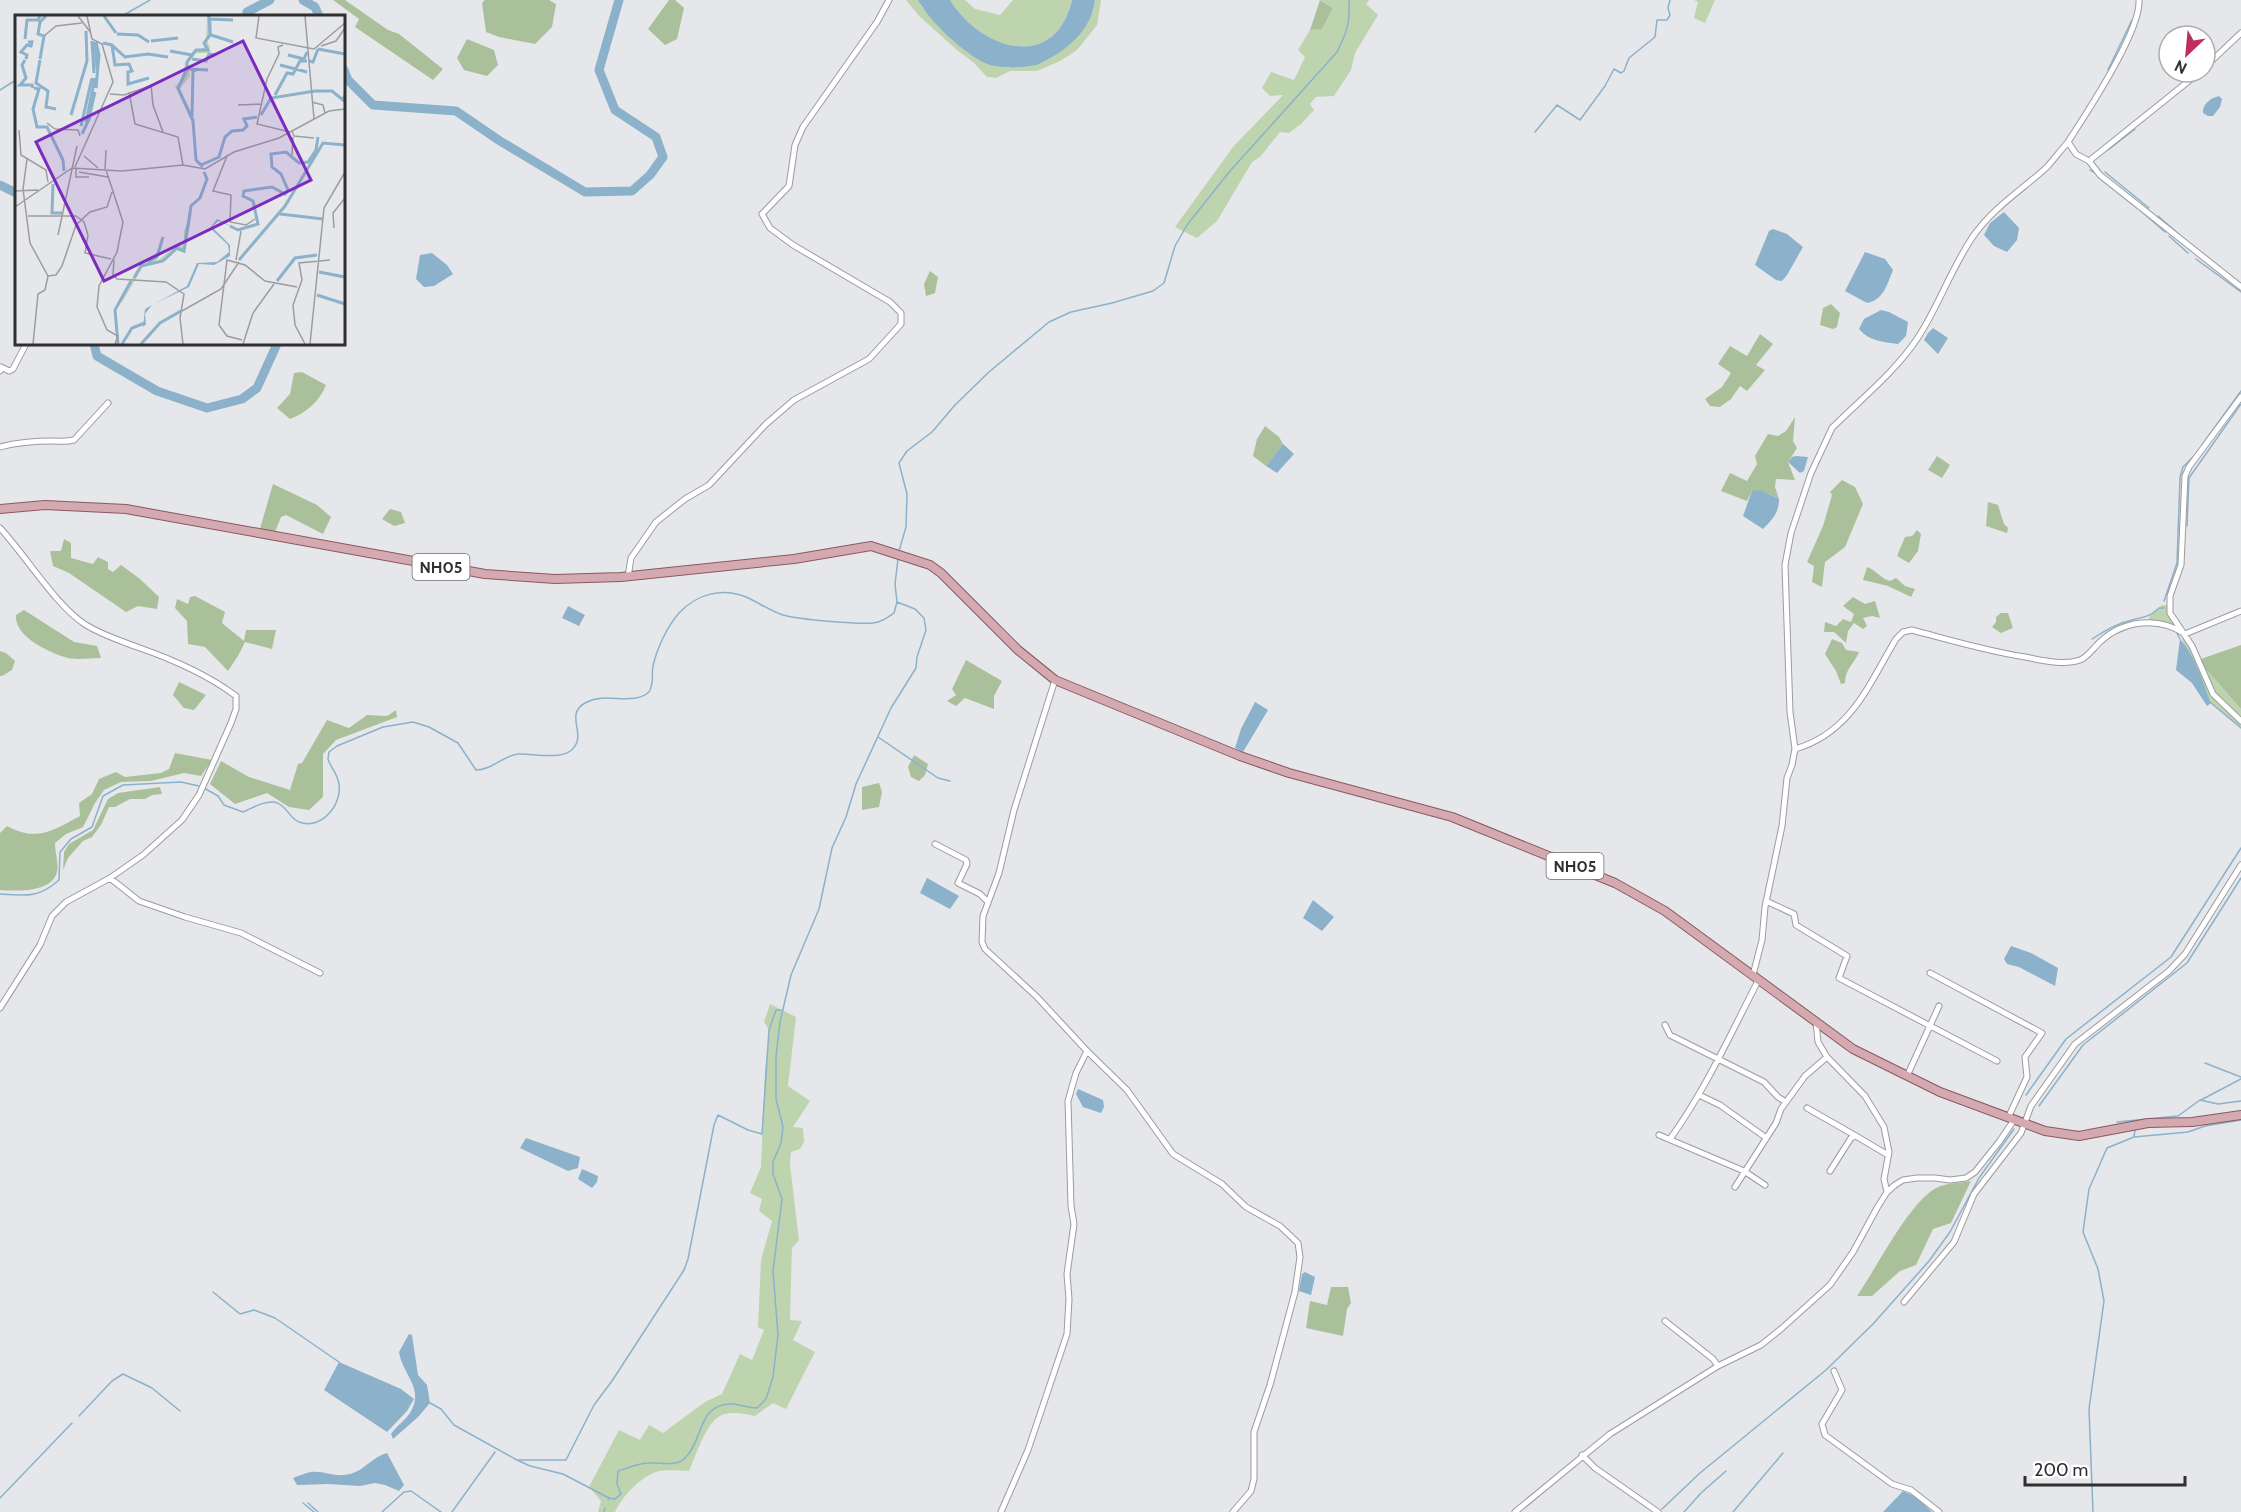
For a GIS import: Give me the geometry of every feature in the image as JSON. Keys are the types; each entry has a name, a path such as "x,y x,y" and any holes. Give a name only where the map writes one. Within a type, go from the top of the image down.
{"main road":[{"name":"NH05","path":"0,508 45,505 126,509 485,574 555,579 628,577 794,559 871,546 885,549 930,565 941,573 1018,650 1056,680 1240,756 1289,773 1452,817 1615,883 1665,911 1853,1049 1974,1106 2045,1131 2079,1136 2148,1123 2192,1122 2241,1116"}],"street":[{"path":"628,577 631,558 656,522 709,484 766,424 794,400 868,359 901,324 901,313 890,302 794,245 770,228 762,214 789,186 795,145 803,127 877,22 889,0"},
{"path":"1670,1139 1699,1095 1718,1060 1756,977 1766,901 1782,826 1787,778 1795,749 1790,712 1785,565 1791,533 1810,473 1832,428 1893,371 1917,339 1939,302 1955,264 1974,234 2002,202 2046,167 2067,142 2120,54 2137,18 2139,0"},
{"path":"2217,56 2241,33"},
{"path":"2089,161 2185,84"},
{"path":"2067,142 2076,154 2089,161 2103,177 2241,287"},
{"path":"0,371 1,367 9,371 13,369 25,345"},
{"path":"2241,397 2189,467 2185,476 2181,565 2169,605 2170,613 2185,634 2213,694 2241,721"},
{"path":"0,447 15,443 74,440 108,403"},
{"path":"0,528 68,610 83,623 107,636 139,647 208,678 236,696 236,709 231,723 199,795 182,820 143,855 111,878 66,902 52,915 40,945 0,1008"},
{"path":"2185,634 2241,612"},
{"path":"1795,749 1823,739 1856,707 1896,639 1903,632 1912,630 1994,652 2047,661 2072,662 2081,660 2101,640 2132,624 2149,622 2169,625 2185,634"},
{"path":"1056,680 1020,790 999,873 983,916 982,942 985,949 1037,997 1127,1090 1173,1154 1222,1184 1246,1207 1280,1226 1298,1243 1300,1257 1295,1292 1270,1385 1254,1432 1254,1479 1251,1491 1233,1512"},
{"path":"935,844 966,860 967,864 958,883 980,894 988,902"},
{"path":"1904,1302 1953,1242 1974,1194 2021,1132 2031,1106 2075,1044 2169,971 2185,954 2241,865"},
{"path":"111,878 139,901 241,933 320,973"},
{"path":"1766,901 1794,914 1796,925 1846,956 1839,978 1997,1061"},
{"path":"1515,1512 1610,1434 1718,1366 1769,1340 1830,1285 1853,1252 1887,1192 1903,1180 1966,1178 1981,1164 2011,1119 2027,1077 2025,1057 2042,1033 1930,973"},
{"path":"1907,1076 1939,1006"},
{"path":"1816,1022 1818,1042 1827,1057 1865,1096 1884,1127 1888,1141 1884,1179 1887,1192"},
{"path":"1665,1025 1670,1035 1764,1082 1786,1102"},
{"path":"1001,1512 1028,1450 1067,1334 1069,1299 1067,1274 1074,1224 1071,1206 1068,1101 1076,1073 1087,1051"},
{"path":"1735,1187 1776,1123 1780,1109 1805,1076 1827,1057"},
{"path":"1699,1095 1720,1105 1766,1137"},
{"path":"1807,1108 1888,1155"},
{"path":"1659,1135 1744,1171 1765,1185"},
{"path":"1830,1171 1851,1138 1856,1136"},
{"path":"1665,1321 1713,1359 1718,1366"},
{"path":"1834,1371 1842,1390 1822,1424 1826,1435 1892,1484 1911,1490 1939,1512"},
{"path":"1582,1455 1595,1468 1658,1512"}],"green space":[{"path":"333,0 345,0 388,30 399,34 443,69 433,80 355,27 359,19"},
{"path":"485,0 549,0 556,4 552,27 535,44 486,32 482,3"},
{"path":"669,0 675,0 684,8 677,39 665,45 648,29"},
{"path":"906,0 918,0 922,8 1009,67 1093,12 1095,0 1101,0 1097,25 1077,50 1060,61 1037,71 1010,71 996,78 987,77 973,62 919,16"},
{"path":"950,0 965,0 975,9 1000,15 1013,0 1072,0 1063,23 1050,38 1034,45 1016,46 998,41 980,31 963,17"},
{"path":"1320,0 1333,8 1322,29 1310,30"},
{"path":"1321,0 1369,0 1366,4 1378,15 1355,53 1351,70 1334,96 1316,97 1310,104 1314,110 1301,124 1289,133 1280,132 1260,157 1252,162 1217,221 1197,238 1175,227 1233,147 1283,95 1270,96 1262,88 1271,72 1294,80 1305,57 1298,50 1310,30 1322,29 1333,8"},
{"path":"1694,0 1715,0 1705,23 1694,18 1698,2"},
{"path":"467,39 494,50 498,65 487,76 464,70 457,58"},
{"path":"930,271 938,277 935,293 926,296 924,284"},
{"path":"1831,304 1840,313 1837,327 1833,329 1820,325 1823,308"},
{"path":"1760,334 1773,344 1756,365 1765,370 1747,391 1740,386 1731,399 1720,407 1710,406 1705,399 1722,387 1731,373 1718,364 1730,346 1747,356"},
{"path":"302,372 326,385 312,406 290,419 277,408 290,394 294,373"},
{"path":"1795,417 1793,441 1797,448 1788,462 1795,480 1776,479 1775,487 1779,499 1769,494 1752,491 1747,501 1721,491 1730,473 1747,481 1757,464 1755,456 1768,434 1778,436 1786,431"},
{"path":"1265,426 1279,437 1283,444 1266,466 1253,456 1257,439"},
{"path":"1937,456 1950,465 1942,478 1928,470"},
{"path":"1842,480 1855,487 1863,504 1845,547 1825,562 1822,587 1812,582 1814,566 1807,562 1823,526 1832,495 1830,492"},
{"path":"273,484 317,505 331,517 323,534 286,515 281,517 275,532 259,532"},
{"path":"1988,502 1998,505 2004,524 2008,528 2007,533 1986,526"},
{"path":"390,509 401,512 405,523 394,526 382,519"},
{"path":"1917,530 1921,534 1918,551 1909,563 1897,556 1905,537 1912,536"},
{"path":"64,539 71,543 71,558 93,564 98,557 108,562 108,569 113,572 121,565 140,579 159,597 157,609 138,606 126,612 69,573 53,566 50,551 61,551"},
{"path":"1867,567 1887,580 1896,578 1905,586 1915,589 1911,597 1888,586 1863,580"},
{"path":"195,596 225,612 222,623 244,641 246,630 276,630 272,649 245,642 228,671 205,647 188,644 187,621 175,608 177,599 188,604 190,597"},
{"path":"1853,597 1865,604 1875,601 1880,618 1872,616 1863,618 1867,626 1863,629 1854,623 1848,631 1846,643 1834,632 1824,632 1825,622 1836,626 1843,619 1851,622 1854,614 1843,606"},
{"path":"2162,605 2169,605 2170,613 2183,633 2169,625 2149,622 2149,617"},
{"path":"24,610 74,642 97,646 101,658 68,658 34,643 17,623 16,615"},
{"path":"2001,613 2008,613 2013,628 2001,633 1992,627 1996,622 1996,617"},
{"path":"2185,635 2198,660 2241,709 2241,728 2211,703 2182,639"},
{"path":"1832,639 1842,643 1846,650 1859,652 1848,670 1845,683 1841,684 1825,654"},
{"path":"2241,645 2241,709 2198,660"},
{"path":"0,651 15,661 12,670 2,676 0,676"},
{"path":"966,660 1002,681 994,696 994,709 965,698 956,706 947,701 956,695 952,689"},
{"path":"179,682 206,695 194,710 184,708 173,695"},
{"path":"396,710 397,717 336,740 323,754 323,797 309,810 289,807 267,793 235,804 210,784 221,761 249,777 290,790 298,764 302,763 327,720 349,728 367,715 387,716"},
{"path":"175,753 212,760 201,776 184,773 151,781 121,782 104,790 83,827 66,834 55,843 57,872 54,879 48,884 33,889 0,890 0,833 7,826 18,831 36,834 53,830 80,816 79,803 92,794 99,779 116,772 125,777 161,773 169,769"},
{"path":"914,755 928,764 925,775 919,781 911,777 908,767"},
{"path":"879,783 882,792 879,807 862,810 862,787"},
{"path":"160,787 162,794 152,795 145,799 130,799 115,807 109,807 101,825 92,837 83,841 68,858 63,870 64,852 69,844 93,830 108,799 118,793"},
{"path":"770,1004 796,1017 788,1086 810,1101 793,1127 803,1128 804,1142 800,1149 791,1152 790,1165 799,1240 792,1248 790,1320 802,1321 793,1340 815,1352 786,1409 773,1403 755,1416 734,1413 722,1415 706,1431 689,1471 656,1472 643,1479 632,1489 615,1512 598,1512 601,1501 589,1487 619,1430 640,1440 649,1425 663,1433 705,1402 722,1394 740,1354 752,1360 764,1330 758,1327 761,1260 772,1221 759,1211 762,1199 750,1193 761,1167 769,1030 764,1022"},
{"path":"1971,1181 1951,1223 1933,1229 1916,1265 1900,1271 1872,1296 1857,1296 1894,1236 1927,1194 1938,1187"},
{"path":"1331,1287 1348,1287 1351,1303 1347,1309 1343,1336 1306,1328 1310,1301 1327,1305"}],"water":[{"path":"918,0 950,0 963,17 980,31 998,41 1016,46 1034,45 1050,38 1063,23 1072,0 1095,0 1086,26 1068,46 1038,64 1025,67 1000,67 981,61 960,47 930,18"},
{"path":"2219,96 2222,99 2220,107 2213,116 2203,113 2208,102"},
{"path":"2004,212 2019,228 2017,240 2007,252 1994,246 1984,235 1990,223"},
{"path":"1773,229 1787,234 1803,247 1782,281 1776,280 1755,265 1769,231"},
{"path":"1865,252 1885,259 1893,270 1881,295 1867,303 1845,291"},
{"path":"432,253 447,265 453,274 434,286 424,287 416,279 420,255"},
{"path":"1881,310 1908,322 1906,336 1898,344 1882,342 1859,329 1864,319"},
{"path":"1933,328 1948,338 1938,354 1924,340"},
{"path":"1283,444 1294,454 1277,473 1266,466"},
{"path":"1796,456 1808,457 1804,471 1800,473 1788,462"},
{"path":"1760,490 1779,499 1776,512 1763,529 1743,516 1752,491"},
{"path":"568,606 585,615 579,626 562,618"},
{"path":"2180,639 2190,653 2202,678 2211,703 2207,706 2192,683 2176,670"},
{"path":"1255,702 1268,710 1243,752 1235,748 1241,729"},
{"path":"927,878 959,896 950,909 920,893"},
{"path":"1313,900 1334,917 1322,931 1303,918"},
{"path":"2011,946 2031,953 2058,968 2055,986 2019,967 2007,964 2004,959"},
{"path":"1078,1089 1103,1100 1104,1107 1101,1113 1083,1107 1076,1094"},
{"path":"526,1138 580,1157 578,1168 568,1171 520,1148"},
{"path":"582,1169 598,1176 592,1188 578,1179"},
{"path":"1305,1272 1315,1277 1311,1295 1299,1291 1302,1274"},
{"path":"409,1334 412,1335 418,1375 427,1385 430,1403 393,1439 391,1434 408,1416 414,1404 412,1382 399,1352"},
{"path":"339,1362 401,1389 414,1399 407,1411 387,1432 324,1390"},
{"path":"387,1453 404,1485 399,1491 375,1483 360,1486 297,1485 293,1478 316,1472 350,1474"},
{"path":"1903,1491 1916,1497 1932,1512 1883,1512"}],"waterway":[{"path":"124,15 150,0"},
{"path":"246,15 247,12 270,0"},
{"path":"303,0 315,7 319,15"},
{"path":"345,72 348,80 373,105 456,111 500,141 585,192 632,191 650,175 663,157 656,137 615,110 599,70 619,0"},
{"path":"899,551 906,527 907,494 899,463 907,451 932,432 955,405 989,372 1049,322 1071,312 1153,291 1164,283 1175,246 1187,225 1230,171 1337,52 1347,27 1349,0"},
{"path":"1535,132 1557,105 1580,120 1605,86 1614,69 1621,73 1624,71 1629,58 1655,37 1657,20 1667,20 1670,15 1668,8 1670,0"},
{"path":"2108,70 2132,20"},
{"path":"0,90 15,81"},
{"path":"2108,150 2135,129"},
{"path":"2105,172 2149,208"},
{"path":"2098,177 2137,208"},
{"path":"0,185 15,192"},
{"path":"2141,211 2165,232"},
{"path":"2158,216 2182,237"},
{"path":"2169,236 2188,253"},
{"path":"2196,259 2241,292"},
{"path":"94,345 97,356 157,391 207,408 242,399 257,388 277,345"},
{"path":"2202,445 2241,391"},
{"path":"2187,526 2189,478 2241,404"},
{"path":"2164,601 2177,563 2180,477 2183,467 2196,454"},
{"path":"608,1500 609,1498 615,1499 621,1494 617,1484 618,1471 641,1464 682,1461 691,1450 707,1415 713,1409 722,1405 734,1404 757,1408 766,1399 773,1377 778,1335 773,1271 782,1199 773,1174 773,1162 781,1143 783,1127 776,1099 776,1056 780,1022 791,975 819,909 832,848 846,817 856,784 891,708 916,668 917,657 926,630 924,618 915,609 897,602 895,584 898,559"},
{"path":"204,788 218,796 224,805 243,812 274,802 282,805 299,822 308,824 316,822 330,812 338,797 338,780 328,759 329,752 337,746 383,727 413,722 429,727 458,743 476,770 487,768 512,755 549,756 571,751 577,741 576,717 580,706 594,699 635,698 649,692 655,659 667,631 686,606 702,597 719,593 737,594 790,617 860,623 878,622 886,618 894,613 897,602"},
{"path":"2092,639 2116,625 2147,616 2159,608 2164,608"},
{"path":"2117,633 2127,629"},
{"path":"2177,633 2180,639"},
{"path":"2211,703 2241,728"},
{"path":"878,737 938,778 950,781"},
{"path":"0,894 38,893 59,880 60,852 71,839 92,827 103,796 123,785 181,782 199,786"},
{"path":"2026,1095 2066,1039 2171,957 2241,848"},
{"path":"2039,1106 2083,1045 2187,963 2241,878"},
{"path":"517,1460 566,1460 594,1405 684,1270 718,1115 748,1130 762,1134 769,1030 776,1010 781,1010"},
{"path":"2205,1063 2241,1077"},
{"path":"2201,1100 2241,1079"},
{"path":"2117,1122 2178,1116 2200,1100 2218,1104 2241,1101"},
{"path":"2093,1512 2089,1409 2104,1301 2098,1269 2083,1232 2089,1189 2107,1148 2134,1137 2188,1132 2205,1126 2241,1120"},
{"path":"1662,1509 1700,1473 1826,1370 1873,1324 1929,1261 1950,1232 1979,1178 2014,1129"},
{"path":"2134,1136 2135,1130"},
{"path":"213,1292 240,1314 254,1310 275,1318 339,1362"},
{"path":"79,1416 112,1381 123,1374 152,1388 180,1411"},
{"path":"430,1403 441,1409 454,1425 517,1460 530,1466 563,1474 609,1498"},
{"path":"0,1498 72,1423"},
{"path":"452,1512 495,1452"},
{"path":"1733,1512 1783,1453"},
{"path":"1684,1512 1726,1471"},
{"path":"382,1512 404,1492 411,1491 441,1512"},
{"path":"303,1503 314,1512"},
{"path":"308,1503 318,1512"},
{"path":"604,1512 605,1508"}]}
